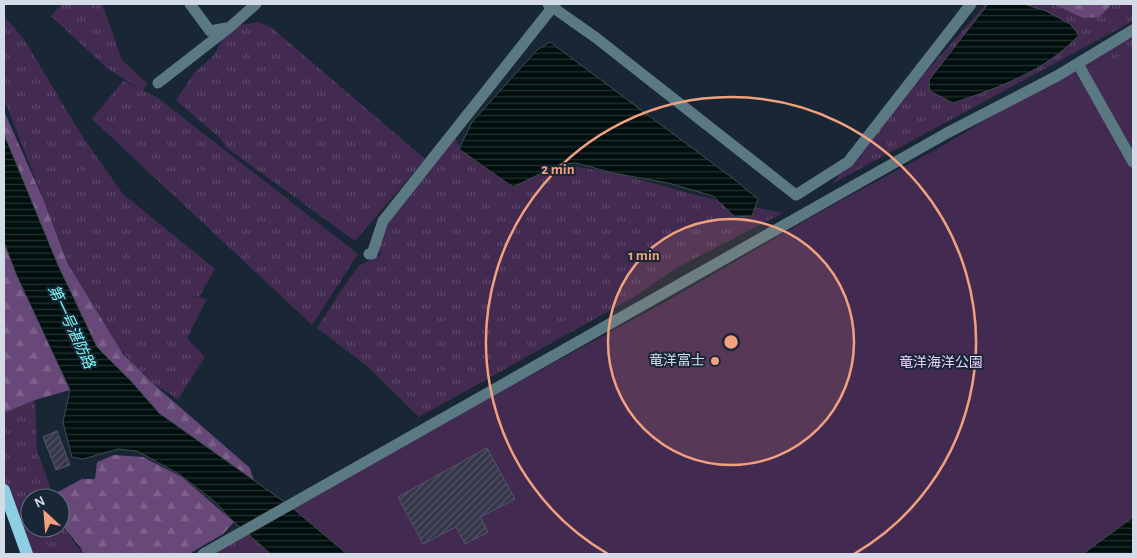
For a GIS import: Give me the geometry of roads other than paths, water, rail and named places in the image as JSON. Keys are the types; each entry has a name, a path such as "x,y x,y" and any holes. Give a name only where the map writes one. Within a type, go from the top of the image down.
{"main road":[{"path":"4,490 27,554"}],"street":[{"path":"190,4 210,32 230,27"},
{"path":"158,82 230,27 256,4"},
{"path":"369,254 372,254 383,221 552,5 796,195 848,162 971,4"},
{"path":"203,554 947,133 1078,64 1133,30"},
{"path":"1078,64 1133,162"},
{"path":"21,540 32,554"}],"water":[{"path":"988,4 1024,4 1046,11 1070,24 1079,35 1052,59 1020,77 953,103 930,91 929,80"},
{"path":"550,42 758,199 752,216 735,217 713,196 668,183 613,173 576,163 560,164 513,187 459,149 472,122 537,50"},
{"name":"第一号湛防路","path":"4,134 58,265 97,347 131,381 159,413 290,506 347,554 271,554 234,522 214,501 179,474 137,451 118,449 83,459 72,457 63,422 70,390 16,274 4,242"},
{"path":"1133,517 1133,554 1083,554"}],"place":[{"name":"竜洋富士","path":"715,361"}],"park label":[{"name":"竜洋海洋公園","path":"941,363"}]}
